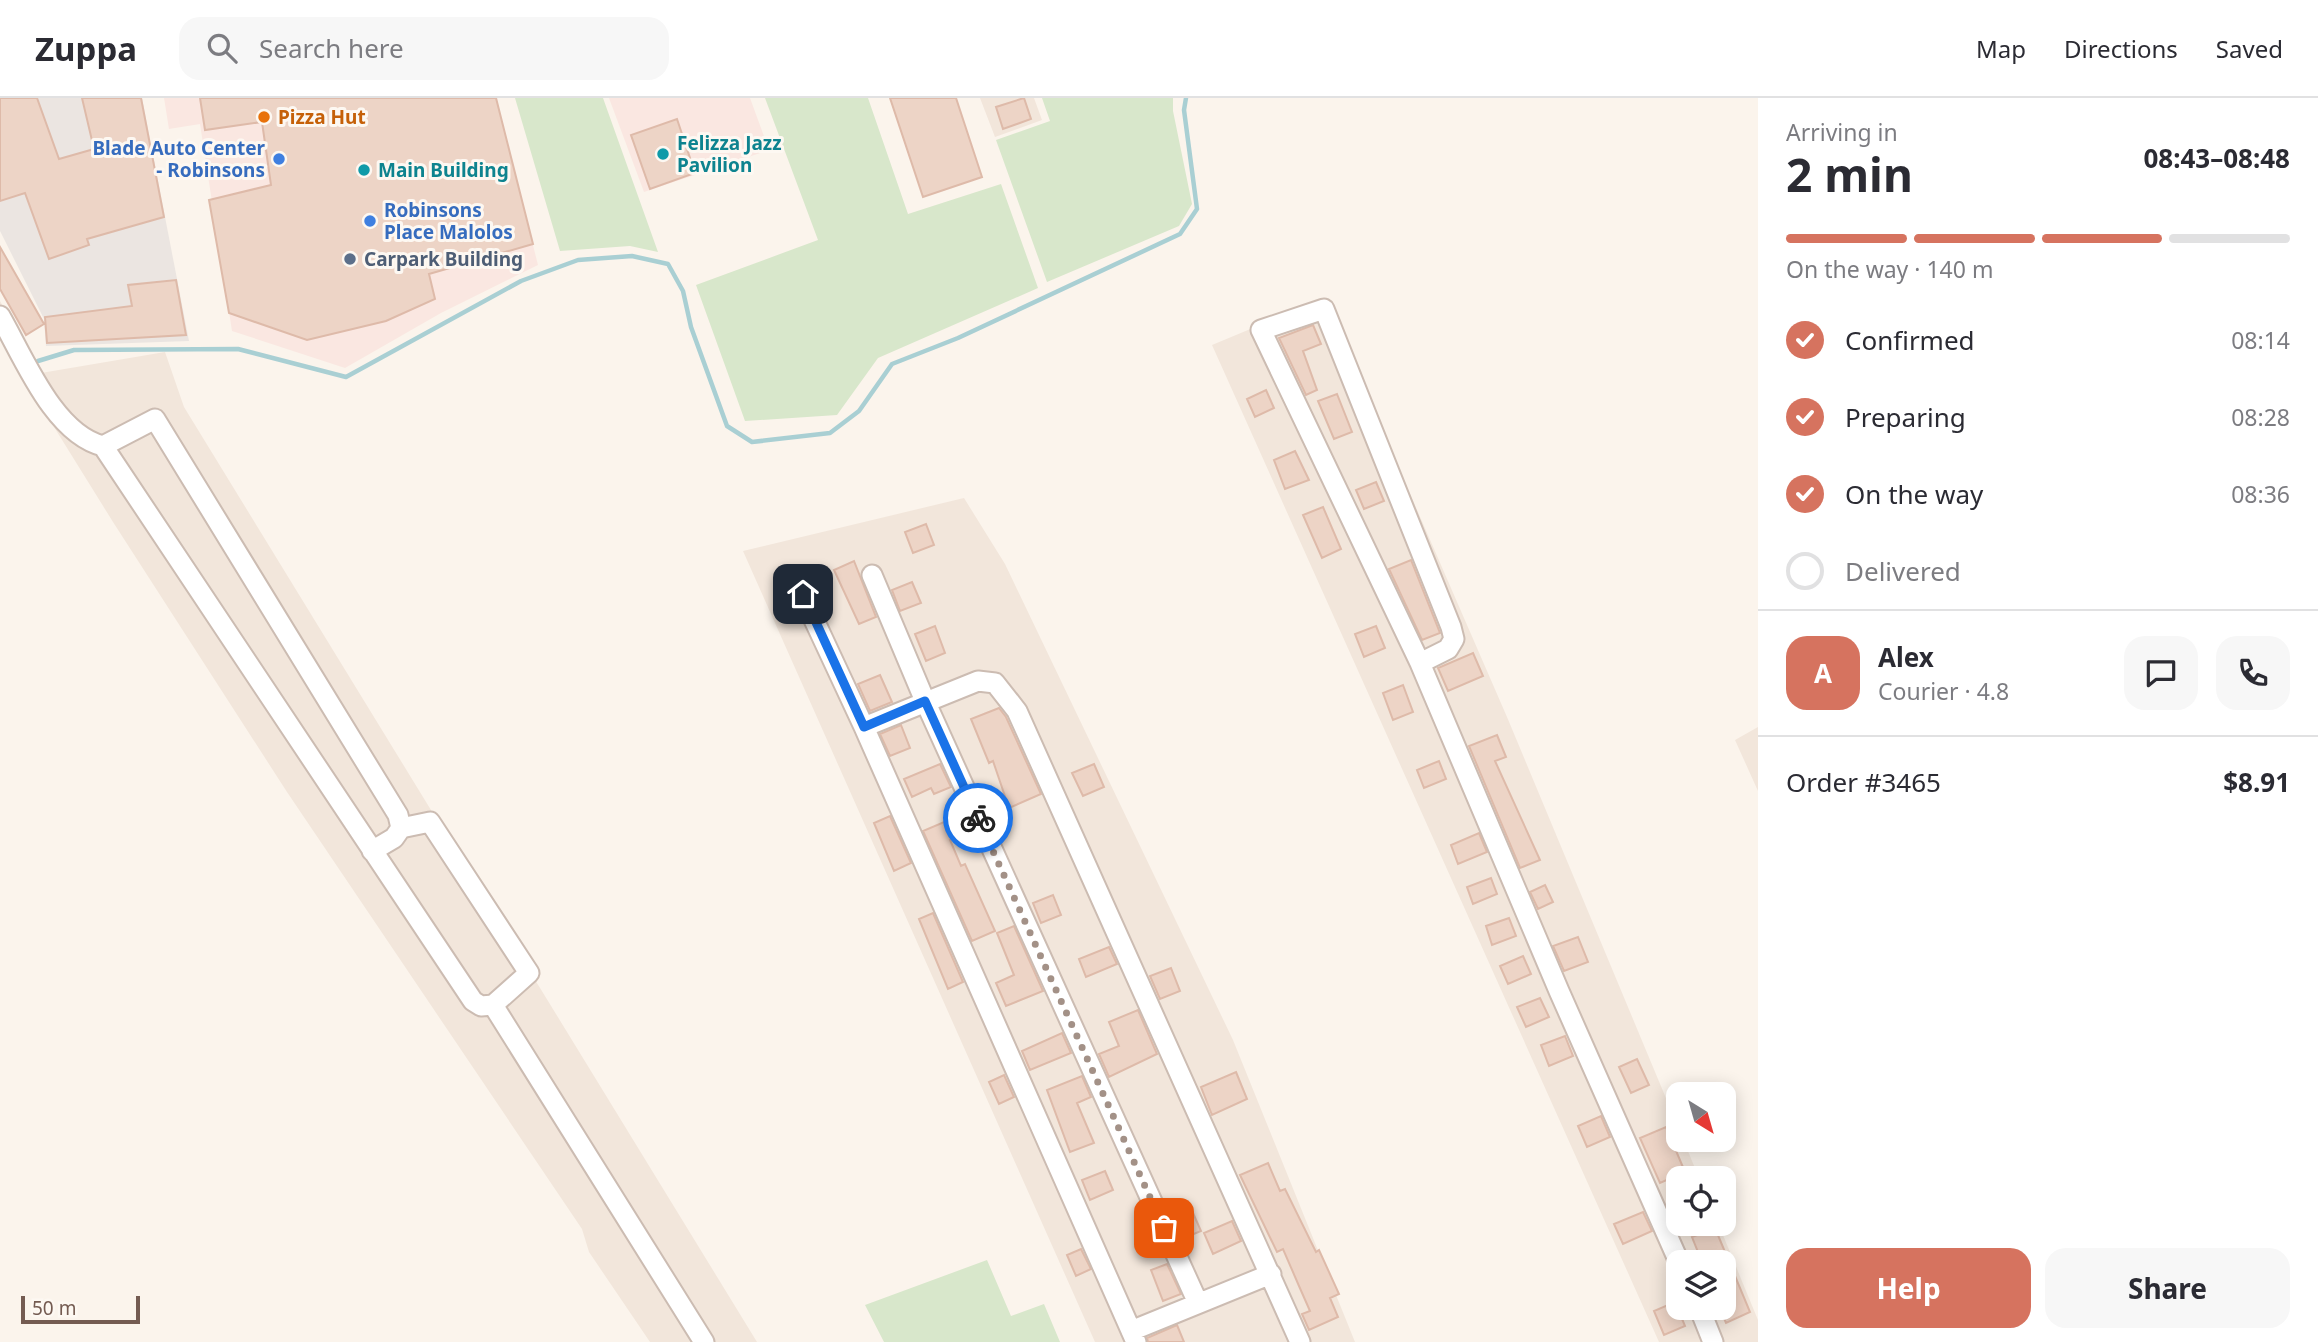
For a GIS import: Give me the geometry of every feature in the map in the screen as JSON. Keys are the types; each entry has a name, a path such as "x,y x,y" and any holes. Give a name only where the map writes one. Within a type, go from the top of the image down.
{"street":[{"path":"1420,663 1448,649 1454,639 1451,627 1324,309 1261,330 1420,663 1559,991 1674,1250"},
{"path":"0,316 37,381 71,431 86,442 103,446 155,419 398,815 401,828"},
{"path":"103,446 372,851 473,1001 481,1006 493,1005 529,973 430,822 401,828 394,838 372,851"},
{"path":"872,575 925,701 1198,1303"},
{"path":"803,594 1134,1337 1198,1303 1271,1274"},
{"path":"864,727 978,681 995,682 1017,711 1300,1342"},
{"path":"493,1005 704,1342"},
{"path":"1704,1320 1713,1342"}],"shaded area":[{"path":"0,98 142,98 189,341 46,346 44,319 0,231"},
{"name":"Robinsons Place Malolos","path":"164,98 496,98 538,265 441,313 345,368 232,331 200,124 169,129"},
{"path":"609,98 750,98 769,150 644,192"},
{"path":"980,98 1034,98 1042,120 995,137"},
{"path":"1325,298 1507,717 1666,1098 1666,1152 1688,1152 1694,1166 1666,1166 1666,1236 1723,1236 1729,1250 1666,1250 1666,1320 1736,1320 1736,1267 1758,1320 1758,1342 1659,1342 1212,345"},
{"path":"0,301 41,373 165,352 184,407 757,1342 650,1342 589,1252 582,1229 287,792 113,522 0,340"},
{"path":"964,498 1005,564 1233,1040 1355,1342 1095,1342 743,551"},
{"path":"1758,727 1758,791 1735,740"}],"green space":[{"path":"515,98 603,98 658,252 630,246 560,251"},
{"path":"765,98 868,98 908,214 1001,184 1038,288 878,358 837,415 745,421 696,285 818,240"},
{"path":"1042,98 1173,98 1173,111 1192,204 1179,226 1047,282 996,140 1050,121"},
{"path":"987,1260 1011,1316 1044,1304 1060,1342 884,1342 865,1305"}],"building":[{"path":"0,98 37,98 59,159 94,149 82,98 141,98 164,217 87,239 89,245 49,259 25,193 0,201"},
{"name":"Robinsons Place Malolos","path":"200,98 496,98 533,244 429,274 435,299 386,321 307,340 229,313 209,200 271,185 262,122 205,130"},
{"path":"890,98 956,98 982,177 923,197"},
{"path":"1024,98 1031,119 1003,129 996,107"},
{"name":"Felizza Jazz Pavilion","path":"677,119 695,173 650,189 631,135"},
{"path":"0,247 44,324 26,335 0,289"},
{"path":"176,280 186,335 47,343 45,317 132,306 128,285"},
{"path":"1313,325 1321,344 1303,351 1317,390 1306,395 1279,338"},
{"path":"1266,390 1274,408 1255,417 1247,399"},
{"path":"1337,394 1352,432 1334,439 1318,401"},
{"path":"1295,451 1309,480 1285,489 1274,460"},
{"path":"1376,482 1384,501 1364,509 1356,490"},
{"path":"1323,507 1341,549 1322,558 1303,515"},
{"path":"926,524 934,545 913,553 905,532"},
{"path":"1411,560 1440,633 1422,640 1389,569"},
{"path":"854,561 876,617 859,624 834,570"},
{"path":"912,582 921,603 900,611 892,590"},
{"path":"935,626 945,653 926,661 915,634"},
{"path":"1376,626 1385,648 1364,657 1355,634"},
{"path":"1473,653 1483,676 1448,691 1438,668"},
{"path":"880,675 892,702 870,711 858,684"},
{"path":"1403,685 1413,712 1393,720 1383,693"},
{"path":"999,708 1006,717 1041,794 1009,808 993,761 989,763 971,719"},
{"path":"901,725 910,748 890,756 880,734"},
{"path":"1497,735 1506,757 1495,761 1540,860 1520,868 1469,746"},
{"path":"1439,761 1446,779 1424,788 1417,770"},
{"path":"940,764 951,787 934,794 931,788 912,797 904,779"},
{"path":"1094,764 1104,787 1083,796 1072,773"},
{"path":"963,814 971,831 950,840 961,866 965,864 995,931 972,941 923,831"},
{"path":"890,816 911,863 894,871 874,823"},
{"path":"1479,833 1487,852 1458,864 1451,845"},
{"path":"1491,878 1497,894 1473,904 1467,887"},
{"path":"1545,885 1553,902 1538,909 1530,892"},
{"path":"1053,895 1061,915 1041,923 1033,903"},
{"path":"933,913 963,982 948,989 919,919"},
{"path":"1509,918 1516,936 1492,945 1486,926"},
{"path":"1014,926 1043,991 1006,1006 996,983 1014,975 997,933"},
{"path":"1578,937 1588,962 1564,971 1553,946"},
{"path":"1109,947 1117,964 1086,977 1079,959"},
{"path":"1523,956 1531,974 1508,984 1500,966"},
{"path":"1171,968 1180,991 1160,999 1150,976"},
{"path":"1540,998 1549,1017 1526,1027 1517,1007"},
{"path":"1138,1010 1157,1054 1109,1077 1099,1054 1119,1046 1109,1022"},
{"path":"1062,1033 1071,1053 1030,1070 1022,1051"},
{"path":"1565,1036 1573,1056 1549,1066 1541,1045"},
{"path":"1637,1059 1649,1085 1631,1093 1619,1067"},
{"path":"1236,1072 1247,1099 1212,1115 1201,1087"},
{"path":"1004,1075 1014,1097 999,1104 989,1082"},
{"path":"1082,1076 1091,1097 1077,1103 1094,1143 1070,1152 1047,1090"},
{"path":"1601,1116 1610,1137 1587,1147 1578,1126"},
{"path":"1666,1127 1666,1152 1677,1152 1682,1166 1666,1166 1666,1180 1660,1183 1640,1138"},
{"path":"1268,1163 1280,1191 1285,1189 1316,1252 1319,1250 1339,1294 1330,1298 1338,1317 1309,1330 1302,1314 1310,1311 1283,1249 1277,1252 1240,1175"},
{"path":"1105,1171 1113,1190 1090,1200 1082,1180"},
{"path":"1189,1204 1201,1231 1182,1239 1171,1213"},
{"path":"1643,1212 1652,1231 1623,1244 1614,1224"},
{"path":"1232,1221 1241,1241 1213,1254 1204,1233"},
{"path":"1718,1236 1724,1250 1697,1250 1692,1237"},
{"path":"1081,1249 1091,1269 1076,1276 1067,1255"},
{"path":"1167,1264 1181,1294 1163,1301 1151,1270"},
{"path":"1736,1278 1750,1312 1736,1318"},
{"path":"1666,1306 1666,1320 1682,1320 1685,1326 1664,1335 1654,1311"},
{"path":"1177,1325 1184,1342 1148,1342 1147,1338"}],"waterway":[{"path":"38,361 74,350 238,349 346,377 521,281 578,260 632,256 668,264 683,291 691,327 727,426 752,442 830,433 859,411 892,364 958,338 1180,234 1197,209 1184,110 1186,98"}],"way so far":[{"path":"978,818 1164,1228"}],"place":[{"name":"Pizza Hut","path":"264,117"},
{"name":"Felizza Jazz Pavilion","path":"663,154"},
{"name":"Blade Auto Center - Robinsons","path":"279,159"},
{"name":"Main Building","path":"364,170"},
{"name":"Robinsons Place Malolos","path":"370,221"},
{"name":"Carpark Building","path":"350,259"}],"route":[{"path":"803,594 864,727 925,701 978,818"}]}
